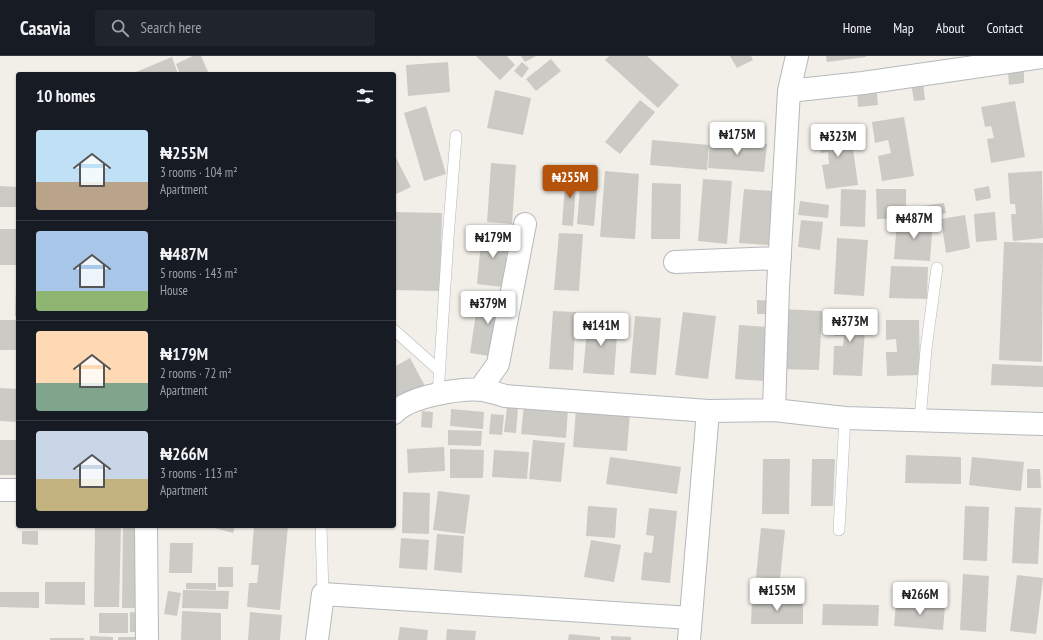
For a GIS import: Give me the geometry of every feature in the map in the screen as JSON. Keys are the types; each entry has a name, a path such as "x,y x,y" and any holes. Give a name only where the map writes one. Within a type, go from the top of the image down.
{"street":[{"path":"774,410 789,91 796,56"},
{"path":"789,91 863,83 1043,57"},
{"path":"484,390 484,382 498,364 525,224"},
{"path":"675,262 780,258"},
{"path":"396,411 420,397 484,390 505,396 708,411 774,410 845,418 1043,424"},
{"path":"689,640 708,411"},
{"path":"0,490 16,490"},
{"path":"146,528 146,640"},
{"path":"317,640 323,594 690,618"}],"lane":[{"path":"438,394 456,136"},
{"path":"920,420 926,349 937,268"},
{"path":"396,332 440,370"},
{"path":"840,530 845,418"},
{"path":"320,528 323,594"}],"building":[{"path":"193,56 201,56 208,72 179,72 176,64"},
{"path":"476,56 507,56 515,65 500,80"},
{"path":"521,56 536,56 525,62"},
{"path":"609,56 647,56 679,85 658,108 605,60"},
{"path":"730,56 751,56 753,60 737,68"},
{"path":"826,56 866,56 866,57 827,62"},
{"path":"172,57 177,72 136,72"},
{"path":"551,59 561,71 536,91 526,79"},
{"path":"448,62 450,92 408,96 406,65"},
{"path":"522,62 529,68 522,78 514,71"},
{"path":"1024,71 1024,83 1009,85 1008,72"},
{"path":"923,82 925,100 914,101 911,83"},
{"path":"876,85 878,105 858,107 857,87"},
{"path":"495,90 531,98 523,135 487,128"},
{"path":"640,100 655,112 620,154 605,142"},
{"path":"1015,101 1025,157 991,163 987,139 994,138 991,126 985,127 981,107"},
{"path":"426,106 446,174 424,181 404,113"},
{"path":"904,117 914,176 882,181 878,156 891,153 888,140 875,143 872,122"},
{"path":"850,127 858,185 826,189 822,165 829,164 828,152 821,153 817,131"},
{"path":"652,140 709,145 707,170 650,165"},
{"path":"710,140 767,144 764,172 708,168"},
{"path":"396,158 411,187 396,194"},
{"path":"491,163 516,165 512,224 487,222"},
{"path":"605,171 639,174 635,239 600,237"},
{"path":"1042,171 1043,238 1013,241 1011,214 1016,214 1015,204 1010,204 1008,173"},
{"path":"566,172 577,172 573,226 562,225"},
{"path":"581,177 598,179 594,226 577,224"},
{"path":"703,179 732,181 727,244 698,241"},
{"path":"652,183 681,184 680,239 651,239"},
{"path":"0,186 16,187 16,207 0,207"},
{"path":"989,186 991,198 976,201 974,189"},
{"path":"744,189 773,191 769,245 739,243"},
{"path":"841,189 866,190 865,227 840,226"},
{"path":"876,189 906,189 906,219 877,219"},
{"path":"800,201 829,205 828,218 798,215"},
{"path":"944,203 946,213 925,217 923,206"},
{"path":"396,212 442,213 440,291 396,290"},
{"path":"995,212 997,240 976,242 974,214"},
{"path":"965,215 970,248 946,253 941,219"},
{"path":"801,220 823,222 820,250 798,247"},
{"path":"897,220 933,222 930,261 894,259"},
{"path":"0,229 16,229 16,265 0,265"},
{"path":"482,232 509,235 503,287 477,284"},
{"path":"559,233 583,234 579,291 554,290"},
{"path":"837,238 868,240 864,296 834,294"},
{"path":"1004,242 1043,243 1042,362 999,360"},
{"path":"891,266 928,267 927,299 889,298"},
{"path":"16,284 16,316 15,316"},
{"path":"479,293 505,297 496,357 470,353"},
{"path":"757,300 773,301 773,314 757,314"},
{"path":"780,309 822,311 819,370 778,369"},
{"path":"553,311 576,312 573,370 549,369"},
{"path":"836,311 866,312 862,376 833,375 834,346 843,346 844,336 834,336"},
{"path":"683,312 716,316 708,379 675,375"},
{"path":"635,316 661,318 656,375 630,373"},
{"path":"588,319 618,321 614,375 583,373"},
{"path":"0,320 16,320 16,350 0,350"},
{"path":"886,320 919,320 920,375 887,376 886,352 897,352 896,339 886,340"},
{"path":"739,325 769,327 765,381 735,379"},
{"path":"410,358 426,388 400,402 396,395 396,366"},
{"path":"992,364 1043,366 1043,387 991,385"},
{"path":"0,388 16,389 16,422 0,421"},
{"path":"524,405 568,409 566,438 521,434"},
{"path":"507,407 518,407 516,433 504,432"},
{"path":"451,409 484,412 483,429 450,426"},
{"path":"576,409 630,412 627,451 573,447"},
{"path":"422,411 433,412 432,428 421,427"},
{"path":"491,414 504,415 502,435 489,434"},
{"path":"448,430 482,431 481,446 448,445"},
{"path":"0,440 16,440 16,475 0,475"},
{"path":"533,440 565,443 561,482 529,479"},
{"path":"444,447 445,471 408,473 407,449"},
{"path":"450,449 484,450 483,478 450,478"},
{"path":"494,450 529,452 527,479 492,477"},
{"path":"906,455 961,457 961,484 905,483"},
{"path":"610,457 681,467 677,494 606,484"},
{"path":"972,457 1024,462 1021,491 969,485"},
{"path":"763,459 790,459 789,514 762,514"},
{"path":"812,459 835,459 833,506 811,506"},
{"path":"1027,469 1040,469 1041,488 1027,488"},
{"path":"438,491 470,495 465,534 433,530"},
{"path":"403,492 430,493 429,534 402,533"},
{"path":"588,506 617,508 615,538 586,536"},
{"path":"965,506 989,507 987,561 963,560"},
{"path":"1015,507 1041,508 1038,564 1012,563"},
{"path":"649,508 677,511 670,583 641,580 644,552 652,553 654,536 646,535"},
{"path":"95,528 121,528 119,607 94,607"},
{"path":"123,528 141,528 140,608 122,608"},
{"path":"214,528 234,528 233,533"},
{"path":"254,528 288,528 280,610 247,607 249,583 257,583 259,565 251,565"},
{"path":"761,528 785,530 780,579 756,577"},
{"path":"22,531 38,531 38,545 22,544"},
{"path":"437,534 464,536 462,573 434,570"},
{"path":"401,538 429,540 427,570 399,568"},
{"path":"591,540 621,545 614,582 584,577"},
{"path":"170,543 193,543 192,573 169,573"},
{"path":"218,567 233,567 233,587 218,587"},
{"path":"963,574 989,576 986,632 960,630"},
{"path":"1017,575 1043,578 1036,634 1010,631"},
{"path":"45,582 85,582 85,605 45,604"},
{"path":"186,583 216,583 216,590 186,589"},
{"path":"183,590 229,591 228,609 182,608"},
{"path":"168,591 181,593 177,616 164,614"},
{"path":"0,592 39,592 39,608 0,607"},
{"path":"752,600 803,601 803,624 751,624"},
{"path":"896,603 945,606 943,630 894,626"},
{"path":"823,604 879,605 878,626 822,625"},
{"path":"182,611 221,613 221,640 181,640"},
{"path":"130,612 142,613 142,632 130,632"},
{"path":"250,612 282,615 280,640 248,640"},
{"path":"99,613 128,613 128,633 99,633"},
{"path":"400,627 428,630 427,640 398,640"},
{"path":"447,629 476,631 475,640 446,640"},
{"path":"569,634 600,637 600,640 568,640"},
{"path":"90,636 113,637 113,640 90,640"},
{"path":"611,636 631,637 631,640 611,640"},
{"path":"118,637 139,637 139,640 118,640"},
{"path":"50,638 84,638 84,640 50,640"}]}
